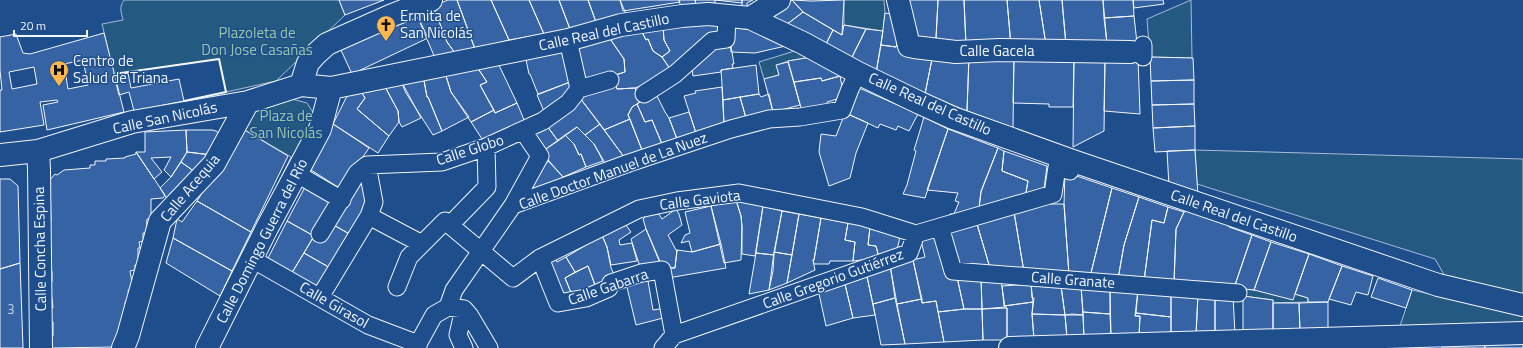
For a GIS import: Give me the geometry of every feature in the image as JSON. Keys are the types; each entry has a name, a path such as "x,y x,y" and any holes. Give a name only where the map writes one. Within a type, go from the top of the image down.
{"street":[{"path":"302,85 308,63 327,44 390,16 431,0"},
{"path":"750,18 779,0"},
{"name":"Calle Gacela","path":"898,0 909,46 956,52 1000,50 1140,51"},
{"name":"Calle Real del Castillo","path":"331,88 568,40 621,25 682,16 708,14 750,18 803,43 858,73 953,118 1075,156 1438,285 1523,305"},
{"path":"644,94 675,74 712,41 726,39 727,16"},
{"path":"568,40 579,89 610,80"},
{"name":"Calle Doctor Manuel de La Nuez","path":"464,348 458,335 454,290 513,205 629,163 731,129 768,119 800,117 842,110 858,73"},
{"name":"Calle San Nicolás","path":"0,156 38,151 132,122 248,102 302,85 331,88"},
{"name":"Calle Domingo Guerra del Río","path":"207,348 267,228 320,129 331,88"},
{"name":"Calle Globo","path":"367,165 442,162 486,147 543,121 568,103 579,89"},
{"name":"Calle Acequia","path":"123,348 128,336 160,220 214,164 248,102"},
{"path":"513,205 540,156 522,131"},
{"path":"450,225 487,187 486,147"},
{"name":"Calle Concha Espina","path":"38,151 41,348"},
{"name":"Calle Gregorio Gutiérrez","path":"669,342 909,253 916,234 1053,194 1057,167 1070,171 1075,156"},
{"path":"320,234 357,173 367,165 374,202 369,216 320,297"},
{"path":"296,174 342,200"},
{"name":"Calle Gaviota","path":"540,258 639,209 677,201 739,193 862,217 916,234"},
{"path":"369,216 422,244"},
{"path":"397,287 409,257 445,221 513,278 540,258"},
{"name":"Calle Granate","path":"940,227 953,271 1238,293"},
{"name":"Calle Gabarra","path":"540,258 558,303 586,298 609,288 611,283 632,275 662,270 669,342"},
{"name":"Calle Girasol","path":"252,259 368,325 418,346"},
{"path":"418,346 434,315 456,308 470,316 489,348"},
{"path":"1010,348 1523,334"}],"green space":[{"name":"Plazoleta de Don Jose Casañas","path":"124,0 339,0 345,15 276,81 226,92 219,59 114,74 102,24 123,20 121,7"},
{"path":"844,0 884,0 885,13 883,31 844,25"},
{"path":"1191,0 1192,58 1150,57 1147,19"},
{"path":"801,49 817,56 788,61 777,65 779,75 764,79 759,62"},
{"name":"Plaza de San Nicolás","path":"292,99 307,103 314,114 315,120 286,183 280,180 291,157 243,129 259,103"},
{"path":"1195,150 1523,159 1523,297 1446,278 1435,259 1197,184"},
{"path":"1243,289 1295,294 1308,298 1308,302 1273,303 1273,300 1243,296"},
{"path":"1412,290 1523,315 1523,326 1399,329"}],"building":[{"path":"339,0 384,0 345,15"},
{"path":"448,0 457,0 475,49 455,53 447,42 433,6"},
{"path":"457,0 491,0 509,40 475,49"},
{"path":"491,0 529,0 544,34 509,40"},
{"path":"529,0 559,0 570,29 544,34"},
{"path":"559,0 588,0 596,22 570,29"},
{"path":"588,0 620,0 626,14 596,22"},
{"path":"620,0 679,0 680,2 623,11"},
{"path":"679,0 695,0 696,5 681,8"},
{"path":"695,0 715,0 715,3 696,5"},
{"path":"715,0 742,0 742,3"},
{"path":"742,0 753,0 747,3 747,7 742,7"},
{"path":"792,0 844,0 842,35 803,12"},
{"path":"792,0 803,12 786,25 767,14"},
{"path":"909,0 938,0 936,38 913,45"},
{"path":"938,0 964,0 966,47 936,38"},
{"path":"964,0 1007,0 1011,46 966,44"},
{"path":"1007,0 1039,0 1046,45 1011,46"},
{"path":"1039,0 1062,0 1066,45 1046,45"},
{"path":"1062,0 1103,0 1107,44 1066,45"},
{"path":"1103,0 1133,0 1134,16 1104,18"},
{"path":"1133,0 1163,0 1164,4 1134,8"},
{"path":"433,6 447,42 455,53 435,58 416,13"},
{"path":"803,12 833,30 825,46 786,25"},
{"name":"Ermita de San Nicolás","path":"416,13 428,38 352,74 340,48"},
{"path":"885,13 899,15 899,35 896,47 881,45"},
{"path":"1134,16 1137,43 1107,44 1104,18"},
{"path":"722,22 722,37 672,72 662,57 670,51 664,40 663,26"},
{"path":"844,25 866,29 851,59 825,46 833,30 842,35"},
{"path":"663,26 664,40 670,51 662,57 653,51 648,39 646,40 641,30"},
{"path":"729,27 752,30 790,45 755,53 731,52"},
{"path":"623,28 627,36 641,30 646,40 648,39 653,51 662,57 672,72 671,75 635,88 617,89 613,76 625,72 624,59 606,33"},
{"path":"866,29 883,31 876,73 851,59"},
{"name":"Centro de Salud de Triana","path":"104,33 124,112 47,130 43,105 58,102 57,100 40,102 44,125 0,132 0,90 2,90 0,70 0,37 16,34 23,53 30,54","holes":["83,60 88,85 68,89 64,64","34,67 37,84 12,89 9,72"]},
{"path":"606,33 624,59 625,72 587,83 573,47"},
{"path":"716,44 731,46 734,64 732,64 733,68 721,70 721,72 693,76 691,62"},
{"path":"881,45 896,47 897,45 900,45 933,54 925,94 876,73"},
{"path":"563,47 570,82 538,94 529,74 525,55"},
{"path":"933,54 969,56 967,111 925,94"},
{"path":"817,56 839,68 840,76 822,81 821,78 794,82 788,61"},
{"path":"969,56 1014,57 1013,128 967,111"},
{"path":"1014,57 1074,57 1073,107 1049,107 1049,104 1013,103"},
{"path":"1074,57 1105,58 1104,131 1073,147"},
{"path":"1150,57 1193,58 1194,80 1151,81"},
{"path":"1105,58 1138,59 1140,114 1104,111"},
{"path":"497,61 517,103 495,113 480,85 487,82 477,67"},
{"path":"788,62 800,105 773,112 764,79 779,75 776,65"},
{"path":"756,65 759,94 723,100 721,70"},
{"path":"477,67 487,82 480,85 494,110 471,122 451,92 446,76"},
{"path":"443,71 444,77 446,76 451,92 469,117 442,131 427,97 423,75"},
{"path":"128,73 131,88 179,79 184,101 134,111 129,92 119,95 115,79 124,77 123,74"},
{"path":"423,75 427,97 442,131 433,135 406,93 400,79"},
{"path":"840,76 844,97 827,102 829,107 803,115 794,82 821,78 822,81"},
{"path":"400,79 421,118 402,127 399,122 398,111 383,83"},
{"path":"1194,80 1194,104 1152,105 1151,81"},
{"path":"570,82 572,87 546,116 537,95"},
{"path":"383,83 398,111 399,122 389,136 357,109 365,98 360,90"},
{"path":"615,83 617,89 635,88 640,102 632,107 628,115 630,119 604,130 580,98"},
{"path":"722,87 724,125 696,133 684,96 696,93 695,91"},
{"path":"857,87 918,114 909,131 898,126 896,130 880,124 878,128 846,113"},
{"path":"360,90 365,98 357,109 389,136 378,153 333,124 349,92"},
{"path":"655,92 669,118 677,139 662,144 652,120 645,122 637,104"},
{"path":"759,94 761,97 769,94 773,112 746,118 740,97"},
{"path":"740,97 746,118 724,125 723,100"},
{"path":"580,98 600,124 585,135 577,127 558,141 545,123"},
{"path":"517,103 527,127 486,145 471,122 494,110 495,113"},
{"path":"637,104 645,122 652,120 662,144 642,150 628,115 632,107"},
{"path":"1194,104 1195,126 1153,128 1152,105"},
{"path":"689,112 696,133 677,139 669,118"},
{"path":"845,113 868,123 856,153 850,178 829,186 819,152 821,134 836,136"},
{"path":"924,117 948,129 925,198 903,194 907,185 916,151 914,150"},
{"path":"630,119 642,150 624,157 604,130"},
{"path":"545,123 558,141 543,151 530,133"},
{"path":"333,124 369,148 341,189 311,170"},
{"path":"600,124 624,157 605,163 594,144 585,135"},
{"path":"1195,126 1195,150 1155,152 1153,128"},
{"path":"577,127 594,144 603,161 586,167 581,154 579,155 574,144 565,135"},
{"path":"243,129 288,156 251,232 197,201"},
{"path":"948,129 998,148 981,191 979,208 949,219 950,214 954,214 959,202 955,201 958,193 927,190"},
{"path":"186,130 212,130 223,136 212,155 187,152"},
{"path":"186,130 187,152 171,177 164,170 171,157 151,158 162,172 154,179 136,152 145,152 145,132"},
{"path":"565,135 574,144 579,155 581,154 586,167 563,177 550,163 543,151"},
{"path":"998,148 1004,151 1002,171 1028,181 1025,198 979,208 981,192"},
{"path":"1195,150 1198,196 1169,186 1167,151"},
{"path":"1004,151 1047,166 1044,189 1025,198 1028,181 1002,171"},
{"path":"136,152 165,195 163,198 151,199 151,219 147,219 146,233 143,233 143,241 139,242 140,248 138,248 138,264 135,265 135,270 130,271 133,289 128,290 130,301 125,302 126,315 122,315 123,325 119,326 119,333 117,334 118,341 115,347 51,348 53,322 51,322 51,308 53,308 52,298 50,298 52,271 50,272 49,256 51,256 51,243 48,244 48,221 51,221 51,183 49,181 55,174 57,175 64,170 90,168 90,165 95,165 95,161 125,158 136,154"},
{"path":"187,152 212,155 195,172 181,162"},
{"path":"549,161 563,177 531,196 524,190 534,171"},
{"path":"181,162 195,172 169,202 160,188 171,177"},
{"path":"1065,172 1112,188 1090,277 1069,275 1064,204"},
{"path":"0,179 10,179 18,186 20,263 0,269"},
{"path":"359,181 368,187 372,201 353,236 332,224"},
{"path":"305,188 336,206 314,236 287,221"},
{"path":"1112,188 1139,197 1124,245 1118,279 1090,277"},
{"path":"1139,197 1168,207 1164,223 1152,220 1144,281 1118,279 1124,245"},
{"path":"736,200 763,206 755,256 742,254 741,216"},
{"path":"736,200 741,216 742,227 741,260 724,263 711,206"},
{"path":"197,201 251,232 232,271 173,238 177,219 182,222"},
{"path":"1037,204 1064,204 1069,275 1024,272 1014,212"},
{"path":"711,206 721,244 692,252 689,241 681,243 685,235 690,233 685,212"},
{"path":"763,206 782,211 774,255 756,253"},
{"path":"1168,207 1184,212 1176,229 1174,283 1144,281 1152,220 1164,223"},
{"path":"655,208 662,219 676,209 679,214 682,225 668,235 677,250 675,268 662,268 646,229 643,219"},
{"path":"782,211 799,214 792,255 774,252"},
{"path":"1187,211 1252,235 1234,288 1174,283 1176,229 1184,212"},
{"path":"1014,212 1024,272 990,268 977,224"},
{"path":"799,214 821,218 813,260 815,270 787,283"},
{"path":"821,218 848,223 845,240 855,242 853,261 830,261 829,264 814,264 813,260"},
{"path":"287,221 314,236 290,276 266,262"},
{"path":"623,221 631,232 619,240 620,245 632,243 637,261 611,265 607,247 601,233"},
{"path":"848,223 870,227 868,245 876,246 879,258 853,261 855,242 845,240"},
{"path":"332,224 353,236 332,269 304,253 314,236"},
{"path":"977,224 990,268 954,265 945,234"},
{"path":"870,227 901,233 896,254 879,258 876,246 868,245"},
{"path":"646,229 662,268 641,270 631,239"},
{"path":"601,233 607,247 611,268 617,280 596,288 588,266 575,272 566,257 598,238"},
{"path":"940,235 957,277 964,309 938,312 936,301 922,303 913,260 925,257 921,241"},
{"path":"1252,235 1271,242 1254,290 1234,288"},
{"path":"173,238 232,271 220,296 166,263"},
{"path":"1271,242 1309,254 1293,300 1254,290"},
{"path":"721,244 726,268 668,278 666,267 675,268 677,250 692,252"},
{"path":"553,252 557,262 566,257 575,272 565,278 572,295 558,299 543,257"},
{"path":"774,252 792,255 787,283 769,290"},
{"path":"304,253 332,269 317,292 290,276"},
{"path":"756,253 774,255 773,271 769,290 749,294"},
{"path":"1309,254 1342,266 1328,302 1308,302 1308,298 1295,294"},
{"path":"913,260 922,299 897,304 890,265"},
{"path":"20,263 23,348 0,348 0,269"},
{"path":"890,265 895,298 873,304 866,272"},
{"path":"588,266 597,290 572,295 565,278"},
{"path":"1342,266 1373,276 1368,295 1356,292 1351,305 1329,299"},
{"path":"866,272 875,315 853,318 844,280"},
{"path":"957,277 981,277 982,309 964,309"},
{"path":"981,277 1001,280 1005,307 982,309"},
{"path":"1378,278 1412,290 1406,308 1371,297"},
{"path":"625,279 636,283 648,281 653,310 665,308 667,317 636,325"},
{"path":"844,280 853,318 826,326 818,289"},
{"path":"1031,284 1033,302 1004,306 1002,286"},
{"path":"1031,284 1061,286 1065,315 1032,314 1034,298 1032,298"},
{"path":"1061,286 1081,286 1083,315 1065,315"},
{"path":"1081,286 1110,288 1110,314 1083,312"},
{"path":"1110,288 1138,289 1135,316 1140,316 1139,336 1111,337"},
{"path":"1138,291 1171,293 1171,317 1136,313"},
{"path":"1171,293 1198,294 1196,335 1171,336"},
{"path":"1198,294 1215,294 1215,334 1196,335"},
{"path":"1215,294 1233,295 1235,334 1215,334"},
{"path":"1243,296 1273,300 1273,334 1243,335"},
{"path":"895,298 905,344 881,345 873,304"},
{"path":"922,299 922,303 936,301 944,342 905,344 897,304"},
{"path":"1033,302 1032,314 1034,339 1007,340 1007,308 1004,306"},
{"path":"1328,302 1328,332 1300,332 1299,303"},
{"path":"1273,303 1299,303 1300,332 1273,334"},
{"path":"1007,308 1007,340 983,340 982,309"},
{"path":"964,309 982,309 983,340 944,342 938,312"},
{"path":"1083,312 1110,314 1111,337 1084,338"},
{"path":"1136,313 1171,317 1171,336 1139,336 1140,316 1135,316"},
{"path":"1032,314 1065,315 1067,338 1034,339"},
{"path":"1065,315 1083,315 1084,338 1067,338"},
{"path":"1523,337 1523,348 1485,348 1484,338"},
{"path":"1484,338 1485,348 1442,348 1442,340"}],"wall":[{"path":"114,74 219,59 226,92 184,101"}],"place":[{"name":"Ermita de San Nicolás","path":"386,42"},
{"name":"Centro de Salud de Triana","path":"59,87"}]}
